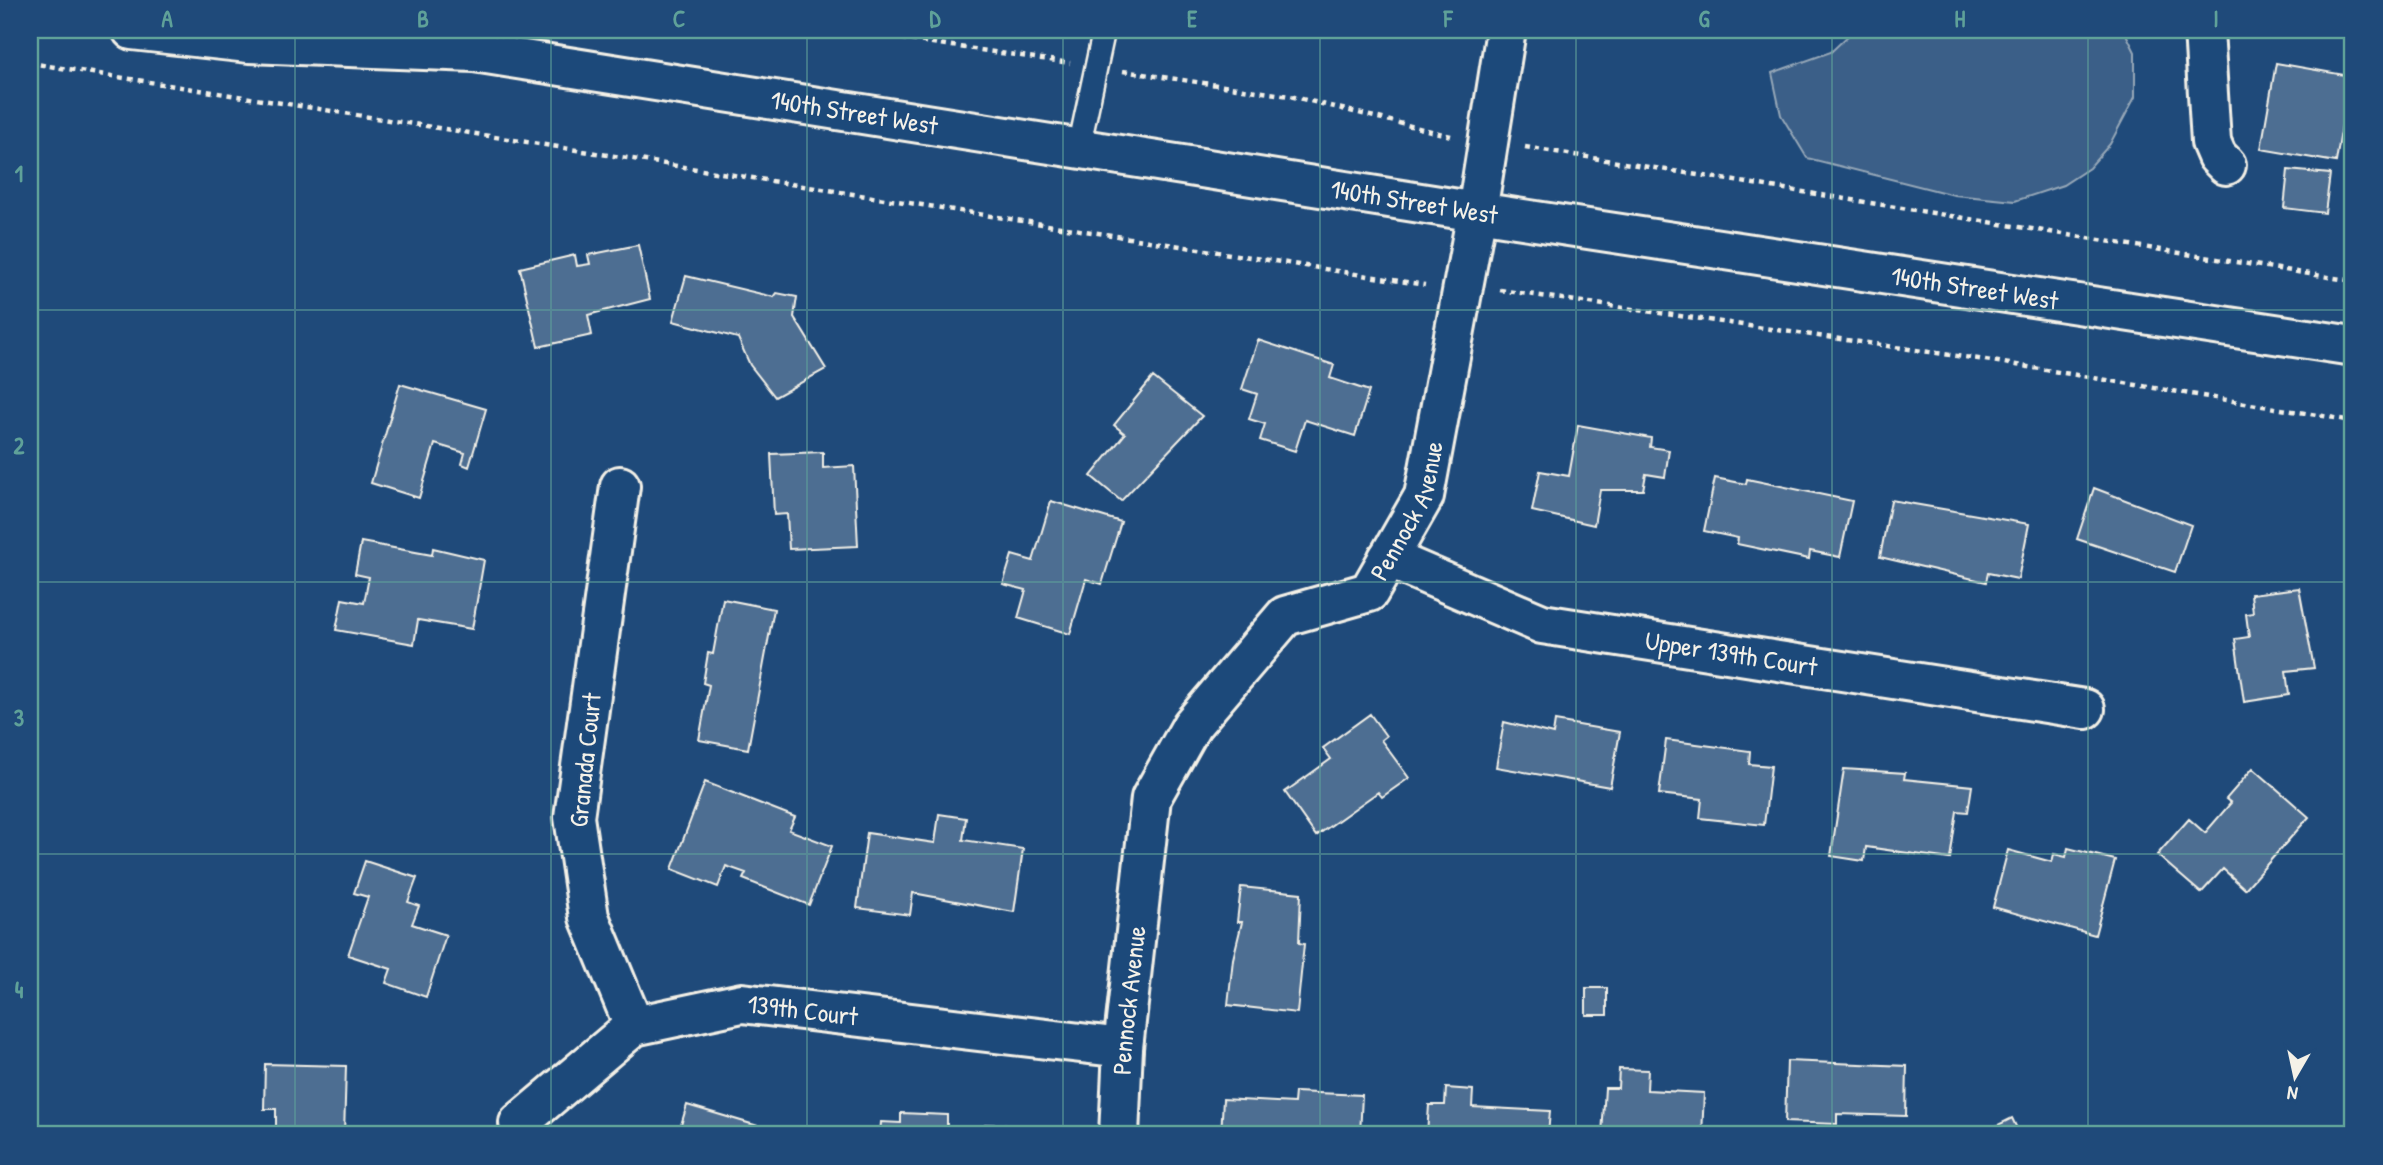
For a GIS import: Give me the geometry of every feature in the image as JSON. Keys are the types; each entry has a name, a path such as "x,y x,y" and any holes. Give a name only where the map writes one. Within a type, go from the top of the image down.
{"street":[{"name":"140th Street West","path":"132,30 249,43 474,52 1477,212 2353,346"},
{"name":"140th Street West","path":"401,30 474,52"},
{"name":"Pennock Avenue","path":"1119,1135 1123,1048 1151,798 1192,725 1285,616 1369,592 1424,496 1477,212 1506,30"},
{"path":"2204,30 2211,142 2217,156 2226,166"},
{"name":"Granada Court","path":"620,486 574,817 589,917 634,1026"},
{"name":"Upper 139th Court","path":"1388,558 1542,624 2085,709"},
{"name":"139th Court","path":"519,1123 634,1026 742,1003 1123,1048"}],"lane":[{"path":"1079,147 1104,30"}],"path":[{"path":"842,30 1290,96 1428,132 2353,281"},
{"path":"30,63 1423,285 1520,292 1992,361 2353,421"}],"shaded area":[{"path":"1854,30 2124,30 2135,52 2135,97 2110,144 2089,168 2063,185 2015,201 1954,195 1807,158 1781,115 1772,73 1831,52"}],"building":[{"path":"2276,63 2350,76 2336,162 2261,149"},
{"path":"2288,170 2330,174 2325,213 2284,208"},
{"path":"638,245 650,299 588,315 592,335 538,347 520,268 575,255 577,266 590,264 588,255"},
{"path":"686,276 774,297 777,293 797,297 794,317 826,369 775,397 750,365 738,338 673,321"},
{"path":"1258,340 1334,365 1330,378 1369,391 1355,436 1305,420 1295,451 1260,440 1265,424 1249,419 1257,394 1242,389"},
{"path":"1153,377 1202,416 1121,501 1091,476 1125,434 1114,425"},
{"path":"400,384 486,409 469,467 462,464 465,453 435,444 419,498 371,483"},
{"path":"1578,425 1651,438 1650,447 1669,450 1665,477 1646,474 1643,490 1600,490 1594,525 1532,511 1540,471 1569,476"},
{"path":"823,452 823,468 854,466 858,546 789,549 787,514 774,515 771,454"},
{"path":"1715,478 1746,484 1747,479 1852,501 1840,557 1810,551 1809,559 1737,544 1738,538 1704,531"},
{"path":"2094,488 2191,525 2175,572 2077,539"},
{"path":"1891,500 2029,524 2018,579 1988,573 1986,582 1880,557"},
{"path":"1051,501 1121,522 1102,584 1086,579 1070,634 1018,618 1026,590 1003,584 1012,555 1033,561"},
{"path":"361,542 432,555 433,548 484,560 472,629 418,620 414,644 336,630 342,599 364,603 369,577 355,574"},
{"path":"2299,588 2314,668 2286,671 2289,695 2244,702 2235,639 2249,637 2246,614 2253,613 2251,594"},
{"path":"723,599 774,609 748,749 699,740 709,685 703,683 708,653 713,654"},
{"path":"1370,714 1386,736 1381,740 1409,778 1382,797 1378,792 1316,836 1285,792 1331,759 1323,748"},
{"path":"1555,721 1620,732 1610,787 1496,767 1504,722 1553,734"},
{"path":"1666,740 1750,751 1749,764 1771,766 1764,825 1700,818 1702,799 1659,794"},
{"path":"2253,768 2309,817 2245,889 2223,869 2201,893 2157,855 2189,819 2205,833 2231,803 2226,799"},
{"path":"1844,769 1905,773 1904,779 1972,786 1968,812 1957,811 1950,859 1866,847 1864,861 1831,856"},
{"path":"705,782 795,817 789,830 832,846 809,905 743,879 746,873 726,866 718,887 672,869"},
{"path":"939,814 966,818 963,840 1023,849 1014,912 913,893 910,915 857,908 867,833 935,843"},
{"path":"2068,848 2115,860 2095,935 1993,907 2008,850 2052,862 2054,854 2066,857"},
{"path":"365,861 417,878 408,902 419,906 412,924 446,935 426,997 386,983 391,969 348,955 368,897 354,893"},
{"path":"1241,887 1301,893 1299,943 1304,944 1297,1013 1228,1005 1233,959 1242,922 1237,922"},
{"path":"1586,988 1607,988 1607,1015 1586,1015"},
{"path":"1787,1061 1907,1066 1906,1116 1837,1114 1837,1124 1785,1122"},
{"path":"265,1064 346,1066 344,1135 276,1135 276,1109 264,1109"},
{"path":"1619,1069 1648,1070 1647,1090 1704,1093 1702,1135 1602,1135 1605,1088 1618,1088"},
{"path":"1446,1088 1473,1090 1472,1107 1550,1111 1548,1135 1427,1135 1429,1105 1445,1105"},
{"path":"1295,1092 1362,1095 1360,1135 1221,1135 1223,1099 1294,1103"},
{"path":"687,1105 775,1131 773,1135 678,1135"},
{"path":"901,1113 947,1115 947,1131 985,1133 985,1124 1032,1126 1032,1135 880,1135 881,1122 901,1123"},
{"path":"2012,1118 2020,1135 1978,1135"}]}
